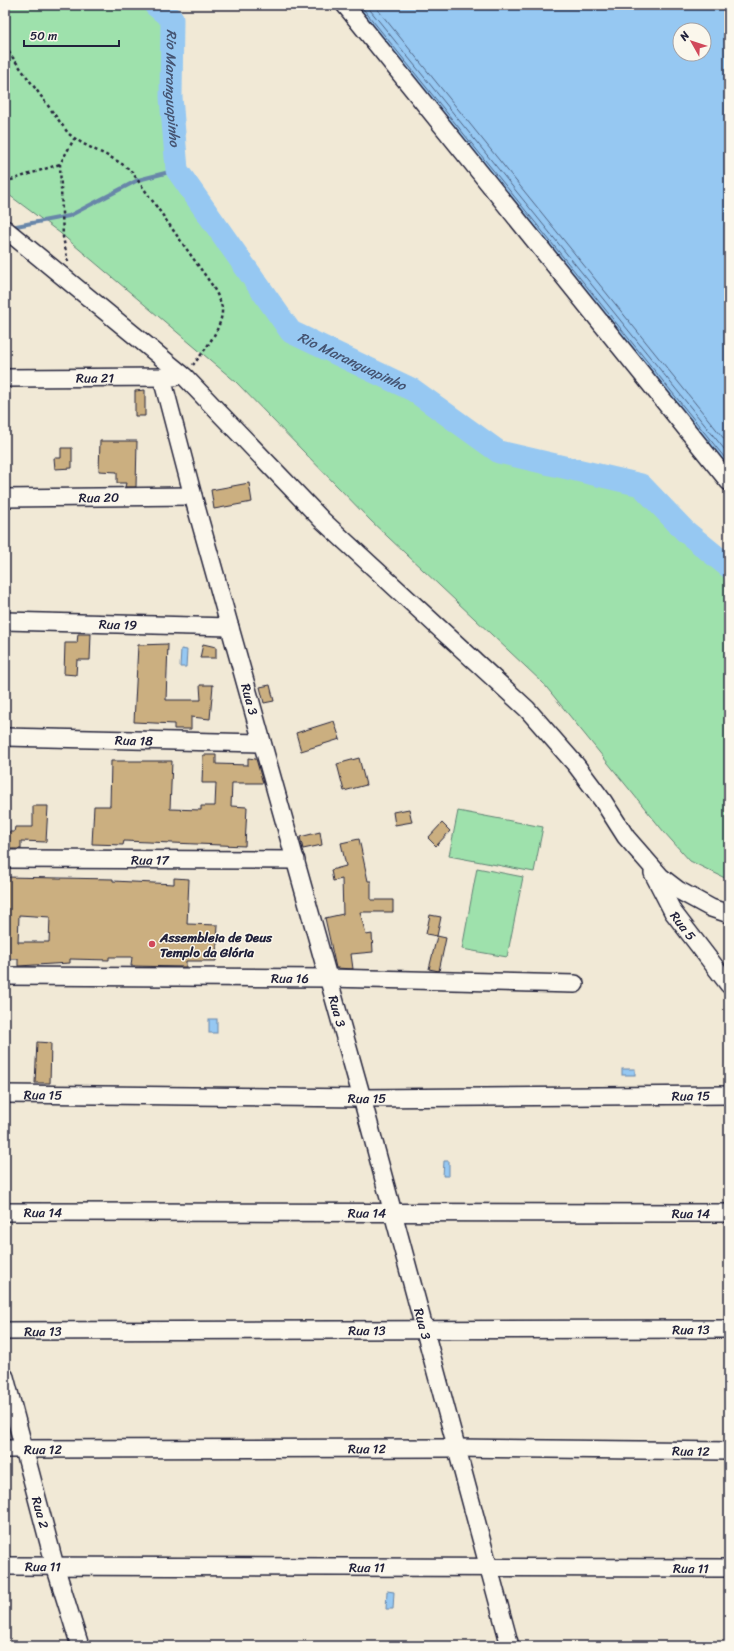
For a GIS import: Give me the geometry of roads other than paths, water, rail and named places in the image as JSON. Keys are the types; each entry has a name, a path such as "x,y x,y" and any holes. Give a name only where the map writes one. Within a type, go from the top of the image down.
{"street":[{"path":"345,5 729,482"},
{"path":"5,229 184,376 322,520 527,709 576,765 626,837 661,877 678,890 711,908 729,914"},
{"name":"Rua 21","path":"5,378 162,378 184,376"},
{"name":"Rua 3","path":"162,378 193,496 362,1098 510,1646"},
{"name":"Rua 20","path":"5,498 193,496"},
{"name":"Rua 19","path":"5,621 230,627"},
{"name":"Rua 18","path":"5,737 262,743"},
{"name":"Rua 17","path":"5,859 296,860"},
{"name":"Rua 5","path":"647,861 673,912 729,986"},
{"name":"Rua 16","path":"5,976 328,978 575,984"},
{"name":"Rua 15","path":"5,1094 362,1098 729,1095"},
{"name":"Rua 14","path":"5,1212 729,1213"},
{"name":"Rua 13","path":"5,1331 729,1329"},
{"name":"Rua 2","path":"5,1377 23,1449 80,1646"},
{"name":"Rua 12","path":"5,1449 456,1448 729,1451"},
{"name":"Rua 11","path":"5,1566 729,1568"}],"water":[{"path":"355,5 729,5 729,469"},
{"path":"181,649 187,650 186,667 180,667"},
{"path":"209,1019 217,1019 217,1033 209,1033"},
{"path":"622,1069 635,1069 635,1075 622,1075"},
{"path":"444,1161 449,1161 449,1176 443,1176"},
{"path":"387,1591 394,1592 393,1609 386,1609"}],"waterway":[{"name":"Rio Maranguapinho","path":"155,5 172,19 171,97 177,170 291,332 413,390 499,452 641,485 685,531 729,567"},
{"path":"11,227 69,216 138,180 177,170"}],"place":[{"name":"Assembleia de Deus Templo da Glória","path":"152,944"}]}
